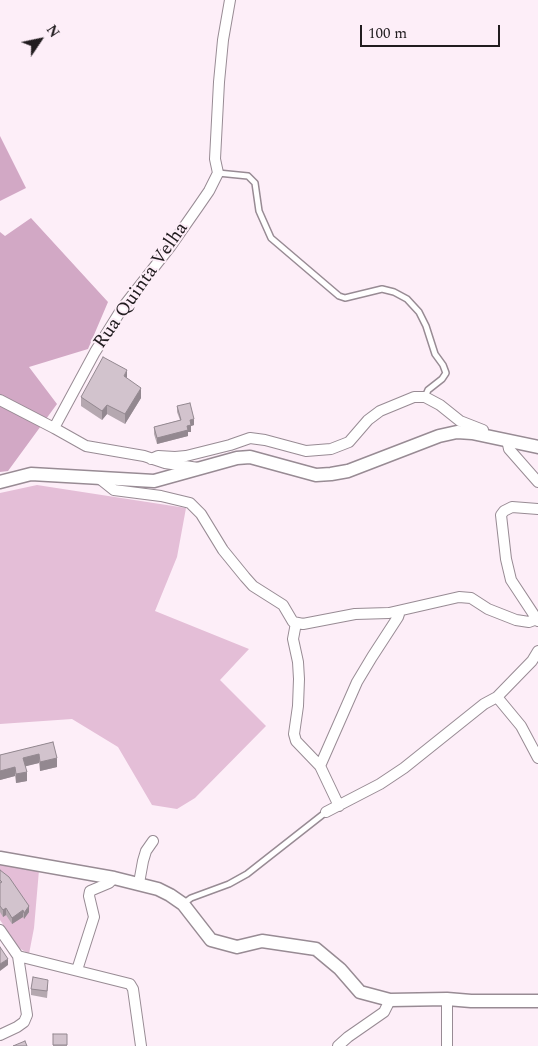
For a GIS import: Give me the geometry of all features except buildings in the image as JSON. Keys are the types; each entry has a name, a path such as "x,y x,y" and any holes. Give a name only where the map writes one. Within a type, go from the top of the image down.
{"street":[{"path":"218,173 215,159 220,82 223,40 230,0"},
{"name":"Rua Quinta Velha","path":"54,428 95,352 123,307 198,208 218,173"},
{"path":"151,459 158,456 186,456 250,438 266,440 306,451 331,449 349,442 368,420 380,411 414,397 425,397 440,405 469,426 496,433 505,440 508,449 538,482"},
{"path":"0,400 86,446 151,459 165,464 201,468"},
{"path":"0,482 31,474 154,481 237,458 250,457 316,475 331,474 348,471 439,436 457,432 472,433 538,447"},
{"path":"99,478 114,490 161,496 190,503 201,514 223,550 253,586 283,605 293,622 303,624 355,614 389,613 459,597 471,598 488,609 516,620 529,622 538,620 511,580 506,559 501,515 512,507 538,509"},
{"path":"320,766 357,682 400,611"},
{"path":"296,623 293,639 298,662 299,679 294,734 296,741 320,766 339,806"},
{"path":"326,812 380,784 404,768 484,704 497,697 532,661 538,651"},
{"path":"497,697 521,726 538,758"},
{"path":"140,883 146,851 153,841"},
{"path":"0,858 140,883 170,895 183,904 211,940 238,946 262,940 316,949 340,968 360,992 390,1000 538,1001"},
{"path":"77,970 94,918 88,896 90,891 109,883 114,878"},
{"path":"0,930 18,956 28,1015 24,1022 0,1035"},
{"path":"18,956 130,984 132,986 141,1046"},
{"path":"447,999 447,1046"},
{"path":"338,1046 348,1036 384,1012 390,1000"}],"lane":[{"path":"218,173 248,176 255,183 259,211 271,238 339,296 345,298 382,289 394,292 407,299 418,312 426,326 435,354 446,373 442,379 428,390 425,397"},
{"path":"183,904 191,898 229,884 247,874 326,812"}],"shaded area":[{"path":"0,136 26,188 0,201"},
{"path":"31,218 108,302 88,349 29,367 57,404 8,471 0,472 0,232 5,236"},
{"path":"37,485 186,508 177,557 155,611 249,649 220,680 266,726 195,798 177,809 152,805 118,747 72,719 0,724 0,493"},
{"path":"0,864 39,870 34,928 29,954 19,948 0,920"}]}
